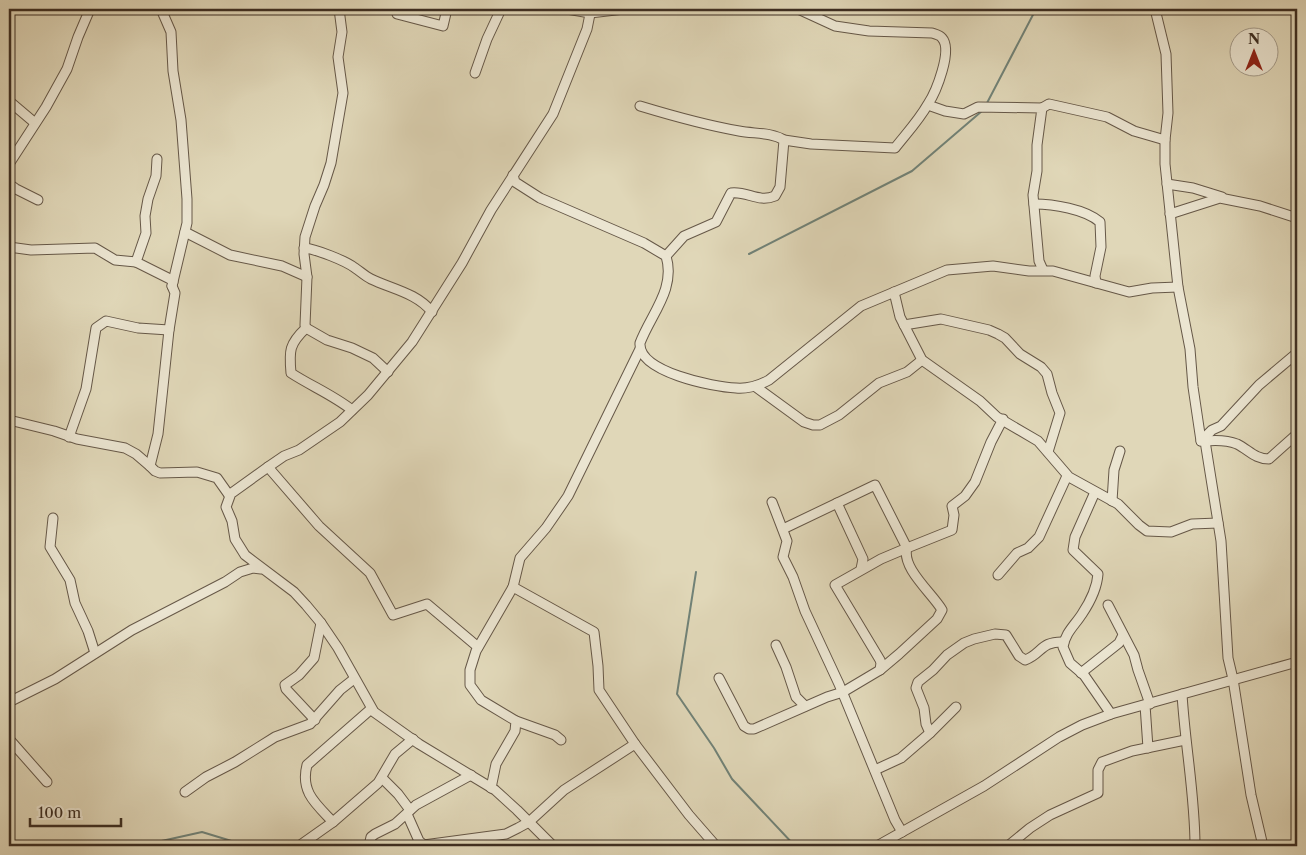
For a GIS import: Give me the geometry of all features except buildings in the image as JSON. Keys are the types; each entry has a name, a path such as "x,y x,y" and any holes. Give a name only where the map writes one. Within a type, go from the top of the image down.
{"street":[{"path":"9,164 67,69 78,36 90,9"},
{"path":"161,9 171,32 173,71 181,120 187,199 187,223 172,286"},
{"path":"339,9 342,32 338,57 341,67 343,94 331,163 307,229 304,248 307,277 306,328 294,339 290,357 291,373 312,387 338,399 352,410"},
{"path":"396,9 397,14 443,26 447,9"},
{"path":"475,73 487,39 501,9"},
{"path":"567,9 590,11 624,9"},
{"path":"640,106 710,125 777,136 784,140 811,144 895,148 928,105 938,83 944,62 946,44 941,36 932,33 869,31 835,26 798,9"},
{"path":"1154,9 1164,38 1167,62 1168,113 1165,140 1167,184 1178,287 1190,348 1192,387 1221,541 1228,658 1234,679 1251,795 1263,846"},
{"path":"229,495 284,456 299,450 340,422 388,372 412,342 462,263 491,210 512,181 552,114 586,29 590,11"},
{"path":"9,101 35,123"},
{"path":"928,105 964,114 978,107 1042,108 1049,104 1107,117 1134,131 1165,140"},
{"path":"1042,108 1037,145 1037,171 1033,195 1039,261 1043,270"},
{"path":"666,256 684,236 716,222 731,193 739,192 766,200 775,196 780,187 784,140"},
{"path":"136,262 146,233 145,216 148,199 156,176 157,159"},
{"path":"512,181 540,198 644,243 666,256 668,268 664,292 654,317 642,337 640,349 568,496 546,528 520,558 513,587 478,647 470,670 470,685 481,700 494,710 516,721 555,735 561,740"},
{"path":"9,184 38,200"},
{"path":"1167,184 1193,188 1297,218"},
{"path":"1170,214 1209,200 1225,198"},
{"path":"1034,204 1061,206 1088,215 1100,222 1101,246 1095,276 1096,283"},
{"path":"184,232 230,255 282,266 307,277"},
{"path":"9,247 31,250 95,248 115,260 136,262 170,278 173,282 172,286 175,293 169,330 158,434 150,466"},
{"path":"304,248 312,249 355,267 370,278 425,303 432,312"},
{"path":"640,349 644,356 661,368 681,378 736,388 756,387 769,380 861,306 947,270 993,266 1029,271 1053,271 1129,292 1162,287 1178,287"},
{"path":"894,292 896,306 922,360 973,396 997,416 1031,436 1048,452 1067,476 1124,508 1147,531 1171,532 1192,524 1218,524"},
{"path":"904,325 941,319 989,330 1005,338 1020,354 1041,367 1050,380 1052,393 1060,414 1048,452"},
{"path":"69,437 86,389 96,328 106,321 138,328 169,330"},
{"path":"306,328 327,340 352,348 373,358 388,372"},
{"path":"1203,441 1212,430 1221,426 1259,385 1297,353"},
{"path":"756,387 804,422 820,425 839,415 879,383 907,372 922,360"},
{"path":"880,670 880,660 835,585 880,559 952,530 954,515 952,506 965,496 974,482 1003,419"},
{"path":"9,420 69,437 125,448 136,454 155,471 160,473 197,472 217,478 230,496 226,507 232,521 235,539 245,555 294,592 321,623 338,648 371,709 381,718 502,796 553,846"},
{"path":"1203,441 1227,441 1250,452 1259,459 1269,459 1297,434"},
{"path":"1112,501 1114,470 1120,451"},
{"path":"268,467 319,526 370,573 393,615 427,604 478,647"},
{"path":"998,575 1017,553 1028,548 1040,537 1067,476"},
{"path":"719,678 744,726 754,729 805,706 843,692 880,670 941,613 940,607 906,560 907,548 875,485 783,529"},
{"path":"1095,492 1075,537 1073,550 1098,574 1098,581 1088,604 1071,628 1063,647 1070,663 1081,673 1111,714"},
{"path":"772,502 787,541 783,557 793,577 809,620 843,692 895,820 902,832"},
{"path":"837,503 863,559 861,570"},
{"path":"53,518 50,547 70,580 75,603 95,653"},
{"path":"9,702 55,679 132,630 225,582 240,572 252,568 266,570"},
{"path":"513,587 594,632 598,666 598,690 635,744 689,815 716,846"},
{"path":"1108,605 1134,655 1147,704 1148,748"},
{"path":"315,720 285,687 286,683 298,675 314,658 321,623"},
{"path":"930,733 926,724 924,708 916,688 918,682 947,655 964,643 995,634 1006,635 1019,656 1024,660 1030,658 1040,648 1053,642 1064,642"},
{"path":"1081,673 1119,643 1123,635"},
{"path":"776,645 796,697 805,706"},
{"path":"880,846 984,786 1059,737 1082,725 1111,714 1297,662"},
{"path":"184,792 275,737 304,728 315,720 340,690 354,679"},
{"path":"1182,694 1185,740 1194,804 1194,845"},
{"path":"875,770 901,758 956,707"},
{"path":"333,822 308,792 304,777 307,765 371,709"},
{"path":"491,788 496,764 515,731 516,721"},
{"path":"9,739 47,782"},
{"path":"299,846 333,822 382,778 386,767 395,754 413,739"},
{"path":"1008,846 1050,815 1098,793 1098,770 1102,762 1132,751 1185,740"},
{"path":"382,778 398,794 408,812 419,841 424,846 506,834 529,822 564,790 635,744"},
{"path":"369,846 371,837 395,824 416,805 472,775"}],"waterway":[{"path":"987,103 1036,9"},
{"path":"749,254 912,171 982,111"},
{"path":"696,572 677,694 714,748 732,779 795,846"},
{"path":"139,846 202,832 248,846"}]}
